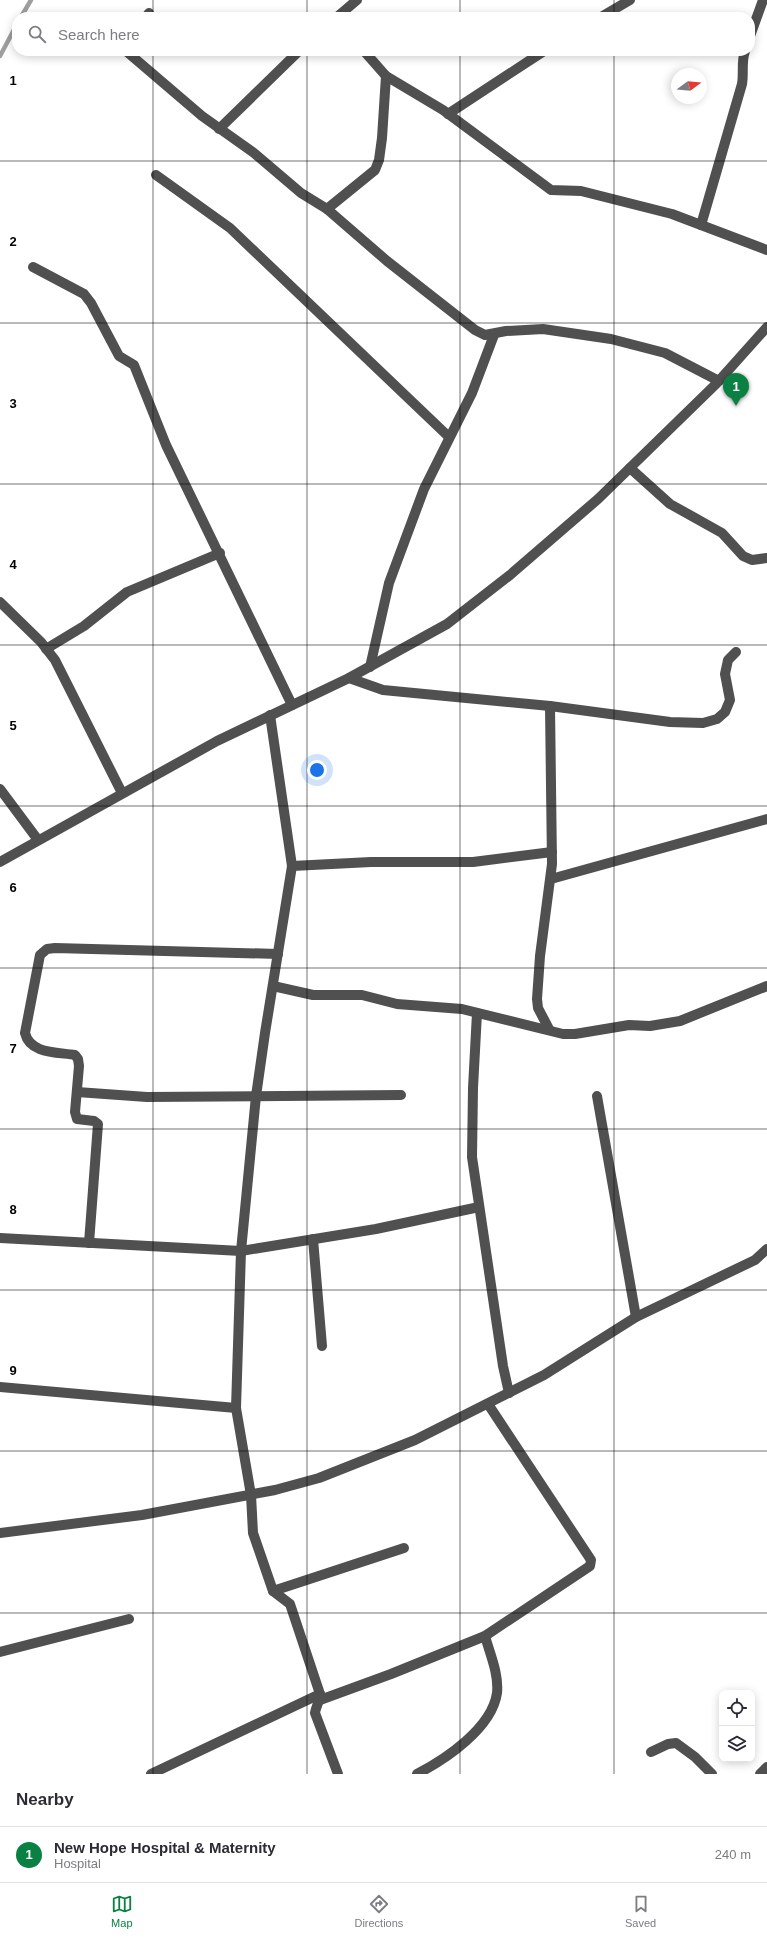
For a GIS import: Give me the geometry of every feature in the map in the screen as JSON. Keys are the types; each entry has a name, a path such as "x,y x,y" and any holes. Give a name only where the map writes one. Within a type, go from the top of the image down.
{"street":[{"path":"344,12 357,0"},
{"path":"610,12 630,0"},
{"path":"755,21 762,0"},
{"path":"132,56 219,129 254,153 312,201 327,208 387,261 475,330 485,335 494,335 506,331 543,329 611,339 665,353 719,381"},
{"path":"219,129 294,56"},
{"path":"368,56 386,76 448,114 551,190 580,191 672,214 767,250"},
{"path":"448,114 536,56"},
{"path":"701,225 742,84 742,66 744,56"},
{"path":"327,208 375,170 379,160 382,138 386,76"},
{"path":"156,175 230,228 450,437"},
{"path":"33,267 84,294 91,303 119,356 134,365 166,445 292,705"},
{"path":"0,862 217,741 349,678 447,624 516,570 598,499 719,381 767,327"},
{"path":"370,667 389,583 424,489 472,393 494,335"},
{"path":"630,468 670,504 722,533 743,556 752,560 767,558"},
{"path":"46,649 84,626 127,592 220,554"},
{"path":"0,602 55,660 122,794"},
{"path":"349,678 383,690 550,706 670,722 703,723 717,719 725,712 730,700 725,674 728,660 736,652"},
{"path":"549,1029 538,1008 538,999 540,956 551,879 550,706"},
{"path":"270,716 292,866 256,1096 241,1251 236,1408 251,1495 253,1534 273,1591 290,1604 320,1697 315,1713 338,1774"},
{"path":"0,789 38,840"},
{"path":"551,879 767,818"},
{"path":"292,866 371,862 473,862 552,852"},
{"path":"89,1243 98,1124 94,1121 77,1119 75,1112 79,1066 78,1059 75,1055 35,1048 27,1041 26,1033 40,955 47,948 278,954"},
{"path":"273,986 313,995 362,996 397,1004 462,1009 549,1029 563,1034 575,1034 624,1025 650,1026 680,1021 767,986"},
{"path":"477,1013 473,1088 472,1157 503,1366 509,1393"},
{"path":"77,1092 147,1097 401,1095"},
{"path":"597,1096 636,1317"},
{"path":"0,1238 241,1251 376,1229 479,1207"},
{"path":"313,1239 322,1346"},
{"path":"0,1533 142,1515 251,1495 319,1478 415,1440 488,1404 544,1375 636,1317 755,1260 767,1249"},
{"path":"0,1387 236,1408"},
{"path":"151,1774 320,1697 391,1674 485,1636 584,1571 592,1563 488,1404"},
{"path":"273,1591 404,1548"},
{"path":"0,1652 129,1619"},
{"path":"417,1774 438,1763 476,1732 491,1713 497,1693 496,1677 485,1636"},
{"path":"651,1752 668,1744 676,1743 695,1757 712,1774"},
{"path":"760,1774 767,1767"}],"waterway":[{"path":"24,12 31,0"},
{"path":"0,56 12,33"}],"place":[{"name":"New Hope Hospital & Maternity","path":"736,406"}]}
